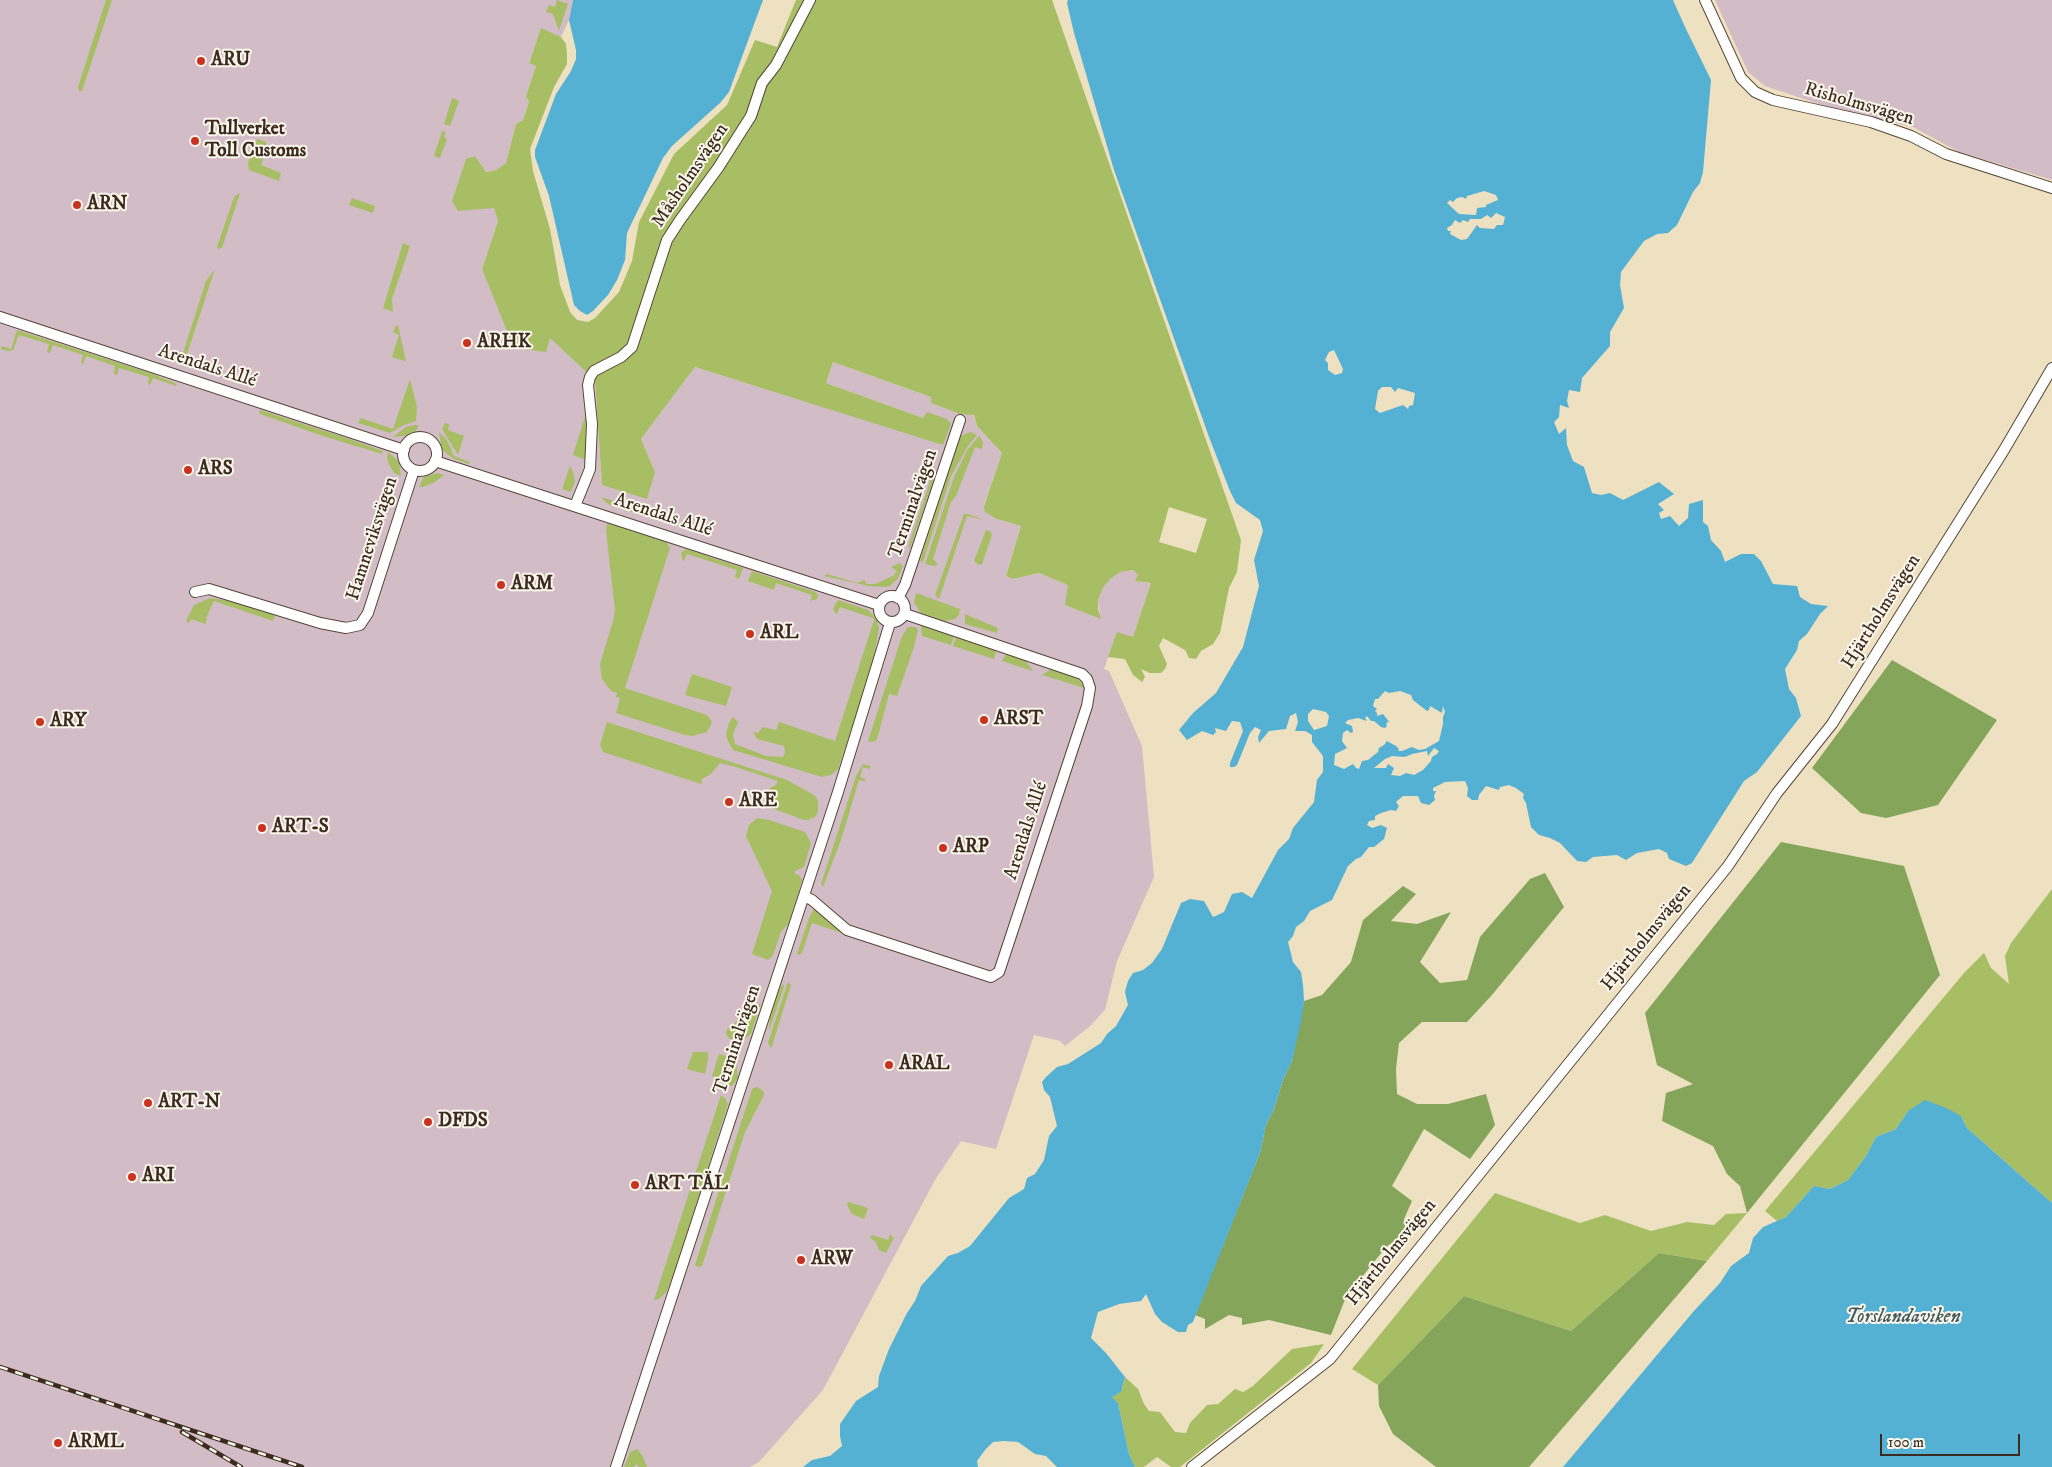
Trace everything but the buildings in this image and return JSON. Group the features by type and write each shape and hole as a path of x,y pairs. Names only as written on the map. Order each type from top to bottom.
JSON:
{"street":[{"name":"Måsholmsvägen","path":"575,506 590,469 592,424 588,385 590,377 594,371 621,357 632,347 667,240 744,128 751,116 762,83 781,57 810,0"},
{"name":"Risholmsvägen","path":"1705,0 1741,78 1755,92 1773,100 1871,122 1911,136 1946,154 2052,188"},
{"name":"Arendals Allé","path":"0,317 404,450"},
{"name":"Hjärtholmsvägen","path":"1192,1467 1330,1359 1728,866 1777,793 1832,724 1999,458 2052,368"},
{"name":"Terminalvägen","path":"898,598 905,585 960,420"},
{"path":"425,438 435,447 437,454 435,461 426,470 414,470 405,462 404,450 412,440 425,438"},
{"name":"Arendals Allé","path":"435,461 879,606"},
{"name":"Hamneviksvägen","path":"195,592 209,589 320,623 346,628 360,625 368,612 414,470"},
{"path":"887,597 898,598 904,604 904,614 899,621 890,623 881,616 879,606 887,597"},
{"name":"Arendals Allé","path":"804,896 812,900 847,930 991,977 999,972 1087,706 1090,688 1087,679 1082,674 904,614"},
{"name":"Terminalvägen","path":"616,1467 804,896 890,623"}],"shaded area":[{"path":"0,0 573,0 569,20 561,37 541,29 529,62 536,66 526,96 529,102 523,120 516,124 506,163 496,170 486,172 475,157 458,211 494,207 498,221 482,269 595,380 602,485 655,472 641,439 695,367 943,444 923,418 826,383 833,362 931,397 931,403 960,414 973,414 977,426 1002,453 984,505 997,519 1021,526 1006,576 1014,579 1039,573 1069,585 1065,605 1100,618 1098,600 1109,579 1120,572 1133,570 1138,575 1135,581 1151,583 1133,638 1117,633 1104,669 1109,671 1142,746 1154,877 1117,961 1105,1010 1089,1027 1065,1046 1060,1041 1034,1035 996,1149 961,1141 935,1180 823,1390 759,1462 750,1467 0,1467"},
{"path":"1715,0 2052,0 2052,180 1959,152 1913,127 1828,107 1765,86 1748,72"}],"green space":[{"path":"106,0 112,0 82,91 79,91 78,87"},
{"path":"557,0 568,4 559,31 553,14 546,12 549,5 555,7"},
{"path":"796,0 1052,0 1241,540 1237,572 1229,588 1220,633 1213,644 1201,651 1196,659 1189,658 1185,650 1163,638 1159,646 1167,664 1165,669 1161,673 1150,673 1141,669 1145,677 1142,682 1133,675 1125,659 1108,657 1117,632 1133,637 1151,583 1135,581 1138,575 1133,570 1120,572 1110,579 1103,588 1098,600 1101,619 1065,605 1068,585 1039,573 1013,579 1006,576 1021,526 997,519 985,512 984,506 1002,453 977,426 974,415 960,414 931,403 931,397 833,362 826,383 923,418 927,412 947,419 951,424 943,445 695,367 641,439 655,472 647,499 602,485 595,380 550,338 546,352 514,348 482,269 498,221 494,208 458,211 452,201 466,159 475,156 486,172 496,170 506,163 516,124 523,120 529,102 526,96 536,66 529,63 541,28 561,37 566,44 567,64 554,87 530,149 533,171 550,229 560,285 570,312 577,320 588,322 595,318 619,292 632,261 639,222 674,154 727,105 755,40 777,47","holes":["1169,507 1207,519 1196,553 1159,542"]},
{"path":"452,98 459,101 450,126 444,124"},
{"path":"442,131 446,132 444,137 447,139 440,158 434,156"},
{"path":"257,139 266,142 267,145 261,165 281,173 279,180 282,182 249,170 248,163"},
{"path":"240,193 222,248 218,249 217,247 233,200"},
{"path":"352,198 375,206 373,213 349,205"},
{"path":"403,243 410,246 392,299 393,312 383,308"},
{"path":"215,269 186,357 182,356 206,281"},
{"path":"398,325 406,361 392,357 399,335 393,332"},
{"path":"17,330 153,374 177,384 176,386 153,378 150,385 148,384 149,377 119,368 117,375 114,374 115,366 86,356 83,364 81,363 83,355 53,345 50,353 47,352 49,344 19,335 13,350 1,349 2,346 11,349"},
{"path":"410,379 417,407 416,421 390,433 358,423 361,418 393,429"},
{"path":"588,407 586,458 583,459 573,455"},
{"path":"260,410 383,451 382,454 260,414"},
{"path":"445,423 449,424 448,430 464,436 458,455 442,429"},
{"path":"418,425 418,428 411,435 393,437 406,427"},
{"path":"439,432 447,440 454,456 470,462 469,464 454,459 442,450"},
{"path":"970,432 977,435 968,446 951,476 923,562 920,561 955,451 961,436"},
{"path":"979,436 983,442 982,449 975,447 956,496 951,502 933,559 938,565 925,564 954,477 968,449"},
{"path":"388,452 399,462 401,476 394,473 389,464"},
{"path":"570,466 575,481 571,492 562,489"},
{"path":"934,469 936,472 910,548 908,547"},
{"path":"438,473 444,475 435,482 419,487 424,477"},
{"path":"601,497 647,513 644,516 608,504"},
{"path":"964,514 984,520 967,516 939,599 935,595"},
{"path":"607,523 666,542 670,548 625,688 707,715 712,722 707,732 692,736 685,735 616,713 620,698 616,697 617,693 611,691 602,679 600,664 615,610 606,531"},
{"path":"986,530 990,531 992,535 982,564 979,565 974,561"},
{"path":"686,549 743,568 739,579 735,577 737,570 687,554 684,561 681,553"},
{"path":"899,563 903,566 898,578 890,586 885,587 869,586 824,576 827,574 857,583 865,580 866,584 875,584 893,576 897,571 891,567"},
{"path":"752,571 815,592 818,595 817,599 810,601 812,595 776,583 774,590 748,581"},
{"path":"916,593 960,609 959,615 955,619 945,621 920,612 914,602"},
{"path":"210,598 236,602 275,614 275,616 273,621 214,601 207,616 206,624 191,619 189,623 186,621 194,605"},
{"path":"838,600 868,610 876,618 879,628 872,668 838,769 831,775 822,777 733,750 726,734 733,717 738,722 733,734 735,744 766,756 783,757 785,752 784,746 757,739 753,732 758,733 763,727 776,730 779,722 835,741 874,620 873,618 840,607 836,614 833,609"},
{"path":"965,614 998,628 997,633 965,624"},
{"path":"921,625 954,636 951,645 922,636"},
{"path":"908,627 916,627 918,630 913,650 897,696 889,694 876,741 870,742 868,741 902,636"},
{"path":"956,637 994,649 996,652 994,659 953,646"},
{"path":"1006,654 1025,660 1033,671 1002,661"},
{"path":"1892,660 1997,720 1938,805 1886,818 1861,813 1812,768"},
{"path":"1051,669 1073,675 1081,682 1084,688 1042,675"},
{"path":"692,674 732,687 726,706 685,695"},
{"path":"607,722 787,780 814,795 818,800 818,812 815,817 804,820 766,806 770,797 770,788 776,785 778,781 733,766 720,763 711,774 702,779 701,784 603,752 600,745"},
{"path":"863,764 870,766 870,769 863,767 860,777 866,779 865,781 859,780 841,840 823,887 821,884 856,776"},
{"path":"757,818 805,832 811,843 804,867 795,871 795,874 799,875 802,880 791,916 788,924 781,932 773,955 768,960 752,954 772,891 746,836 749,825"},
{"path":"1781,842 1904,866 1940,975 1747,1213 1740,1186 1727,1174 1713,1146 1662,1121 1666,1093 1693,1084 1657,1065 1645,1013"},
{"path":"1545,873 1564,907 1492,995 1467,1022 1422,1022 1399,1043 1396,1069 1397,1094 1417,1104 1448,1104 1486,1094 1495,1125 1470,1159 1424,1129 1392,1186 1412,1201 1404,1219 1406,1233 1386,1247 1346,1297 1331,1335 1269,1320 1242,1325 1242,1318 1229,1315 1205,1329 1205,1319 1195,1315 1260,1153 1266,1125 1292,1061 1304,1001 1322,995 1351,962 1363,920 1403,886 1416,894 1391,921 1417,924 1451,912 1420,962 1440,983 1467,980 1480,937 1530,879"},
{"path":"2052,889 2052,1203 1967,1128 1961,1116 1908,1111 1896,1129 1876,1137 1866,1156 1848,1180 1830,1189 1814,1186 1786,1217 1777,1221 1765,1211 1964,973 1984,953 1991,968 2009,984 2005,956 2011,943"},
{"path":"814,908 845,934 812,923 802,953 799,955 797,954"},
{"path":"788,982 791,985 771,1049 768,1042"},
{"path":"783,984 784,987 769,1031 770,1014"},
{"path":"761,1003 751,1034 742,1041 735,1041 729,1038 726,1034 727,1029"},
{"path":"693,1052 708,1052 705,1074 687,1069"},
{"path":"719,1054 731,1057 736,1063 738,1078 732,1086 725,1085 726,1081 712,1076"},
{"path":"758,1087 764,1092 764,1095 745,1132 702,1266 697,1267 695,1265 751,1092 753,1088"},
{"path":"721,1095 728,1104 674,1273 667,1291 659,1299 654,1300"},
{"path":"1495,1193 1580,1223 1605,1215 1651,1231 1687,1222 1714,1225 1726,1214 1747,1213 1707,1261 1659,1253 1571,1331 1464,1296 1378,1385 1352,1369"},
{"path":"848,1202 868,1208 864,1219 852,1214 847,1205"},
{"path":"890,1234 894,1238 886,1253 879,1250 876,1242 870,1238 872,1235 888,1240"},
{"path":"1659,1253 1707,1261 1529,1467 1436,1467 1393,1434 1379,1406 1378,1385 1464,1296 1571,1331"},
{"path":"1324,1344 1311,1363 1180,1467 1171,1467 1157,1457 1144,1467 1135,1467 1129,1454 1118,1403 1111,1397 1121,1392 1125,1377 1138,1389 1149,1411 1160,1412 1175,1432 1186,1433 1190,1423 1207,1405 1218,1404 1235,1389 1243,1392 1253,1386 1292,1349"},
{"path":"637,1449 647,1467 639,1467 636,1464 634,1467 624,1467 630,1452"}],"water":[{"path":"573,0 763,0 729,92 720,103 672,146 663,158 627,233 625,260 617,280 608,295 587,315 574,305 549,196 535,157 535,150 556,94 571,71 576,59 576,50 569,20"},
{"path":"1068,0 1673,0 1711,80 1703,172 1700,183 1693,192 1677,225 1668,233 1657,234 1644,241 1621,272 1620,285 1624,308 1610,332 1610,346 1582,378 1580,392 1569,390 1567,401 1569,408 1560,405 1559,417 1554,422 1559,434 1566,428 1567,445 1573,461 1584,467 1592,493 1601,495 1610,493 1623,500 1659,482 1674,494 1658,504 1664,510 1659,513 1661,519 1670,516 1679,526 1688,518 1689,504 1703,500 1703,522 1708,526 1711,540 1721,551 1725,562 1741,554 1754,554 1761,561 1773,584 1797,586 1800,597 1811,604 1828,606 1820,614 1807,634 1799,641 1797,650 1785,669 1789,689 1796,698 1801,716 1757,772 1744,781 1692,863 1686,866 1669,859 1667,853 1659,849 1637,853 1626,860 1617,855 1593,857 1586,862 1577,861 1560,843 1539,835 1531,827 1526,803 1523,798 1524,794 1509,785 1500,787 1499,790 1486,786 1479,795 1478,800 1472,800 1467,796 1468,788 1465,781 1445,782 1433,788 1433,791 1436,791 1435,800 1429,805 1421,803 1418,796 1403,796 1396,802 1399,806 1396,811 1391,810 1381,813 1375,816 1375,820 1369,821 1367,825 1372,828 1381,825 1387,828 1384,839 1374,847 1369,847 1361,857 1348,866 1332,900 1310,911 1304,921 1296,927 1293,936 1288,942 1293,962 1301,972 1304,1001 1292,1061 1266,1125 1260,1153 1193,1322 1188,1325 1186,1332 1178,1332 1162,1322 1155,1314 1146,1294 1141,1301 1119,1304 1098,1312 1091,1338 1125,1377 1121,1392 1112,1397 1118,1403 1129,1454 1135,1467 1057,1467 1046,1456 1035,1454 1018,1442 1004,1441 993,1442 985,1450 977,1461 978,1467 803,1467 812,1460 830,1456 842,1446 840,1424 856,1401 878,1387 879,1376 889,1349 921,1286 948,1256 970,1246 1009,1198 1024,1189 1027,1178 1035,1174 1044,1160 1049,1136 1057,1126 1050,1097 1044,1090 1042,1082 1057,1067 1068,1064 1101,1043 1116,1026 1128,1005 1125,992 1128,981 1133,973 1143,970 1152,963 1162,949 1181,903 1190,899 1204,901 1213,917 1224,912 1232,894 1242,892 1252,898 1278,850 1289,839 1293,828 1314,802 1317,780 1323,772 1323,756 1312,742 1312,735 1305,731 1295,731 1298,722 1296,713 1290,716 1286,729 1269,731 1259,743 1258,737 1261,730 1255,727 1250,733 1237,765 1234,767 1230,767 1230,763 1243,731 1240,722 1232,721 1226,731 1215,728 1216,732 1213,735 1202,731 1187,740 1179,730 1193,713 1216,693 1243,647 1259,586 1254,560 1263,531 1260,520 1236,503 1209,437 1114,170 1067,3","holes":["1484,191 1496,195 1498,200 1486,205 1486,207 1477,208 1476,215 1459,214 1447,203 1450,200 1453,202 1457,198 1462,197 1466,199 1467,196","1496,213 1505,217 1503,225 1497,225 1494,229 1480,228 1477,225 1467,239 1461,240 1450,234 1451,231 1448,231 1447,228 1455,220 1460,223 1463,220 1468,222 1470,219 1481,219 1487,215 1491,218","1334,350 1343,369 1342,373 1335,375 1328,370 1328,363 1325,360 1329,352","1382,387 1391,387 1395,392 1398,388 1415,393 1413,405 1409,406 1408,409 1403,405 1380,413 1375,409 1378,391","1385,691 1389,693 1400,691 1411,695 1413,700 1427,711 1430,706 1442,713 1443,706 1445,712 1439,741 1425,749 1419,750 1412,747 1402,751 1398,751 1399,749 1396,746 1387,741 1379,748 1378,752 1368,760 1362,761 1359,769 1353,764 1344,769 1334,765 1335,754 1347,748 1342,741 1343,733 1347,730 1351,733 1353,732 1352,726 1345,723 1348,720 1358,718 1367,721 1365,718 1367,716 1381,727 1385,728 1387,726 1386,723 1389,722 1383,714 1377,716 1375,711 1377,709 1373,706 1375,699 1378,699","1313,709 1326,712 1329,716 1327,726 1314,730 1308,721 1308,714","1434,748 1439,751 1423,770 1414,775 1406,773 1400,776 1391,775 1394,768 1388,764 1386,768 1374,768 1392,756 1405,757 1427,751 1428,756"]},
{"name":"Torslandaviken","path":"1925,1100 1961,1116 1967,1128 2052,1203 2052,1467 1563,1467 1693,1312 1720,1283 1731,1266 1749,1253 1753,1238 1763,1227 1786,1217 1814,1186 1830,1189 1848,1180 1866,1156 1876,1137 1896,1129 1908,1111"}],"railway":[{"path":"0,1367 302,1467"},
{"path":"182,1432 241,1467"}],"place":[{"name":"ARU","path":"201,61"},
{"name":"Tullverket Toll Customs","path":"195,141"},
{"name":"ARN","path":"77,205"},
{"name":"ARHK","path":"467,343"},
{"name":"ARS","path":"188,470"},
{"name":"ARM","path":"501,585"},
{"name":"ARL","path":"750,634"},
{"name":"ARST","path":"984,720"},
{"name":"ARY","path":"40,722"},
{"name":"ARE","path":"729,802"},
{"name":"ART-S","path":"262,828"},
{"name":"ARP","path":"943,848"},
{"name":"ARAL","path":"889,1065"},
{"name":"ART-N","path":"148,1103"},
{"name":"DFDS","path":"428,1122"},
{"name":"ARI","path":"132,1177"},
{"name":"ART TÄL","path":"635,1185"},
{"name":"ARW","path":"801,1260"},
{"name":"ARML","path":"58,1443"}]}
